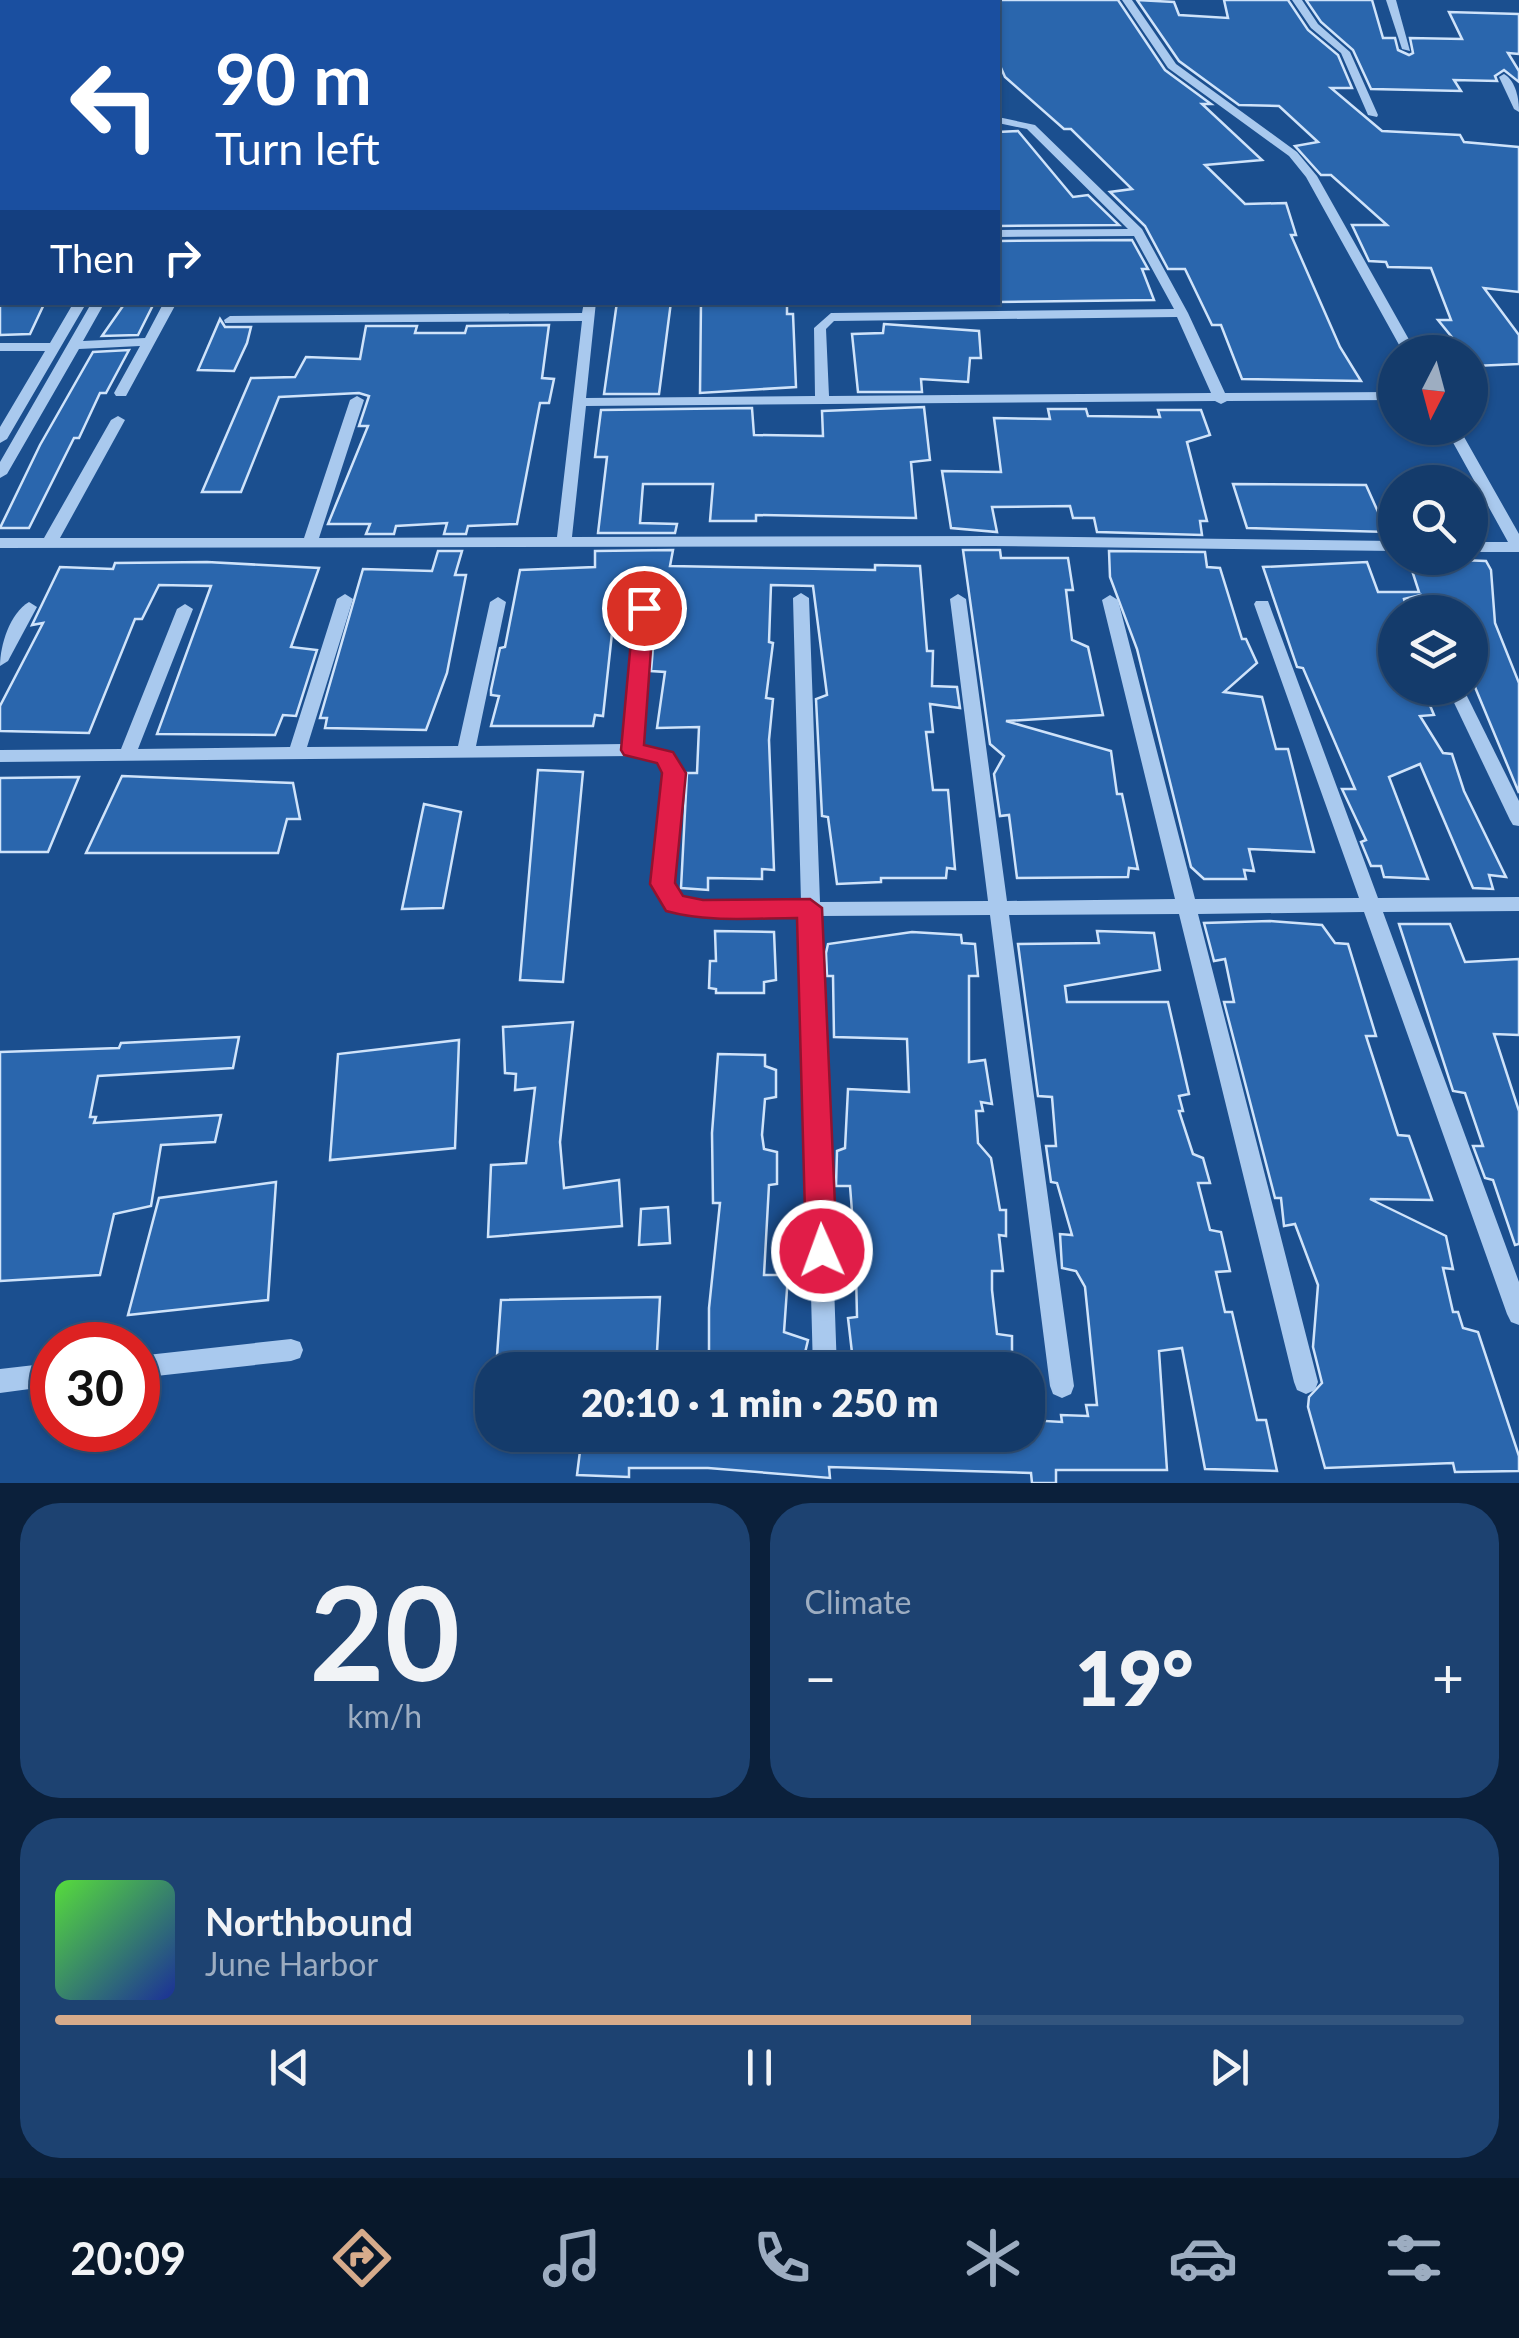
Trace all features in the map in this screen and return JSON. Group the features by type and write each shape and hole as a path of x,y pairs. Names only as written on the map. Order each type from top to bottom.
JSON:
{"street":[{"path":"1126,0 1172,66 1293,154 1311,176 1400,335"},
{"path":"1297,0 1314,26 1345,52 1372,115"},
{"path":"1391,0 1407,49"},
{"path":"1504,77 1519,109"},
{"path":"1000,116 1030,127 1138,232 1182,312 1221,400"},
{"path":"1000,234 1138,232"},
{"path":"0,439 80,305"},
{"path":"0,474 97,305"},
{"path":"122,394 169,305"},
{"path":"230,320 589,310 564,540"},
{"path":"822,398 820,328 831,317 1182,312"},
{"path":"66,328 86,327"},
{"path":"76,345 150,342"},
{"path":"0,347 56,346"},
{"path":"580,402 1378,396"},
{"path":"310,542 357,400"},
{"path":"50,542 118,420"},
{"path":"1462,445 1519,547 1488,547"},
{"path":"0,543 564,540 1378,546"},
{"path":"801,598 824,1352"},
{"path":"298,752 345,599"},
{"path":"958,599 1062,1386"},
{"path":"1110,600 1306,1382"},
{"path":"466,751 498,602"},
{"path":"1262,604 1519,1314"},
{"path":"0,661 29,607"},
{"path":"632,750 644,608"},
{"path":"126,756 185,609"},
{"path":"1463,705 1519,820"},
{"path":"0,756 632,750 665,757 674,773 662,884 675,904 703,910 1519,904"},
{"path":"160,1364 291,1350"},
{"path":"0,1381 30,1378"}],"building":[{"path":"1000,0 1118,0 1165,70 1211,104 1202,104 1262,160 1205,165 1245,204 1286,203 1296,235 1291,235 1340,347 1361,381 1242,379 1221,325 1212,325 1185,269 1168,269 1145,226 1110,192 1132,189 1071,129 1064,129 1005,77 1000,66"},
{"path":"1137,0 1174,2 1179,15 1228,18 1224,0 1288,0 1308,30 1338,55 1352,88 1331,88 1382,131 1460,135 1464,142 1519,147 1519,292 1484,288 1519,335 1519,364 1488,365 1488,335 1450,335 1438,320 1451,320 1431,268 1388,267 1386,262 1369,261 1352,225 1387,225 1331,175 1321,175 1295,146 1318,142 1279,106 1239,105 1179,61"},
{"path":"1306,0 1372,0 1383,38 1395,38 1398,50 1409,55 1413,53 1410,38 1462,39 1449,12 1519,14 1519,54 1508,53 1519,71 1519,82 1504,70 1495,76 1497,81 1454,80 1461,91 1371,89 1353,50 1321,22"},
{"path":"1018,131 1073,197 1088,195 1119,225 1000,226 1000,132"},
{"path":"1132,240 1148,269 1142,269 1154,300 1000,302 1000,241"},
{"path":"0,305 44,305 30,334 0,335"},
{"path":"124,305 153,305 138,335 102,336"},
{"path":"617,305 671,305 659,394 604,394"},
{"path":"701,305 787,305 787,314 793,314 796,387 700,393"},
{"path":"220,319 225,327 251,327 247,343 234,371 198,370"},
{"path":"884,324 979,331 981,358 970,358 968,382 921,379 922,392 858,392 852,334 883,333"},
{"path":"549,325 542,378 554,379 549,403 540,403 517,524 468,526 466,534 444,534 447,523 396,526 394,534 366,534 370,524 328,524 368,426 359,426 369,396 359,393 279,397 241,492 202,492 251,378 295,377 306,357 360,359 366,326 417,326 415,333 465,333 467,326"},
{"path":"129,350 106,393 100,393 79,438 74,438 29,528 0,528 40,445 93,352"},
{"path":"924,407 930,460 911,462 916,518 756,515 756,521 710,521 713,484 643,484 640,523 677,524 675,533 598,533 607,457 595,457 601,410 752,408 754,435 823,436 822,411"},
{"path":"1048,409 1086,409 1088,416 1160,417 1158,410 1201,410 1210,435 1187,442 1207,521 1200,521 1202,535 1097,532 1094,518 1073,518 1070,506 992,507 997,532 951,528 942,471 1001,472 994,418 1050,419"},
{"path":"1233,484 1366,485 1378,512 1378,532 1247,528"},
{"path":"673,550 670,566 875,570 875,565 920,566 927,651 933,651 932,686 957,687 960,708 930,704 933,732 926,732 933,790 948,790 955,869 947,868 946,878 881,878 881,882 837,884 828,817 822,816 816,699 827,695 813,586 771,585 769,642 773,643 766,698 773,699 769,740 774,870 762,869 762,879 708,878 708,890 681,888 687,773 697,773 699,727 657,728 665,672 651,671 659,579 618,578 603,716 595,715 593,726 491,726 499,696 491,695 491,690 500,648 505,647 520,570 595,567 595,551"},
{"path":"963,550 1000,550 1001,558 1068,558 1073,590 1066,590 1072,640 1088,647 1103,715 1006,721 1111,751 1117,794 1122,794 1138,869 1129,868 1128,877 1017,878 1009,815 1000,816 994,774 1004,756 990,744"},
{"path":"438,551 462,551 455,575 466,575 447,673 426,730 325,728 327,718 320,718 363,569 432,571"},
{"path":"1109,551 1205,552 1207,567 1220,568 1242,639 1246,639 1257,663 1224,692 1262,697 1276,749 1288,749 1314,852 1249,849 1254,871 1244,870 1246,879 1204,879 1191,867 1137,649 1110,577"},
{"path":"207,562 319,568 291,647 317,650 296,716 283,715 275,735 157,734 211,586 159,585 142,619 135,619 89,733 0,731 0,706 43,623 32,625 60,567 113,569 115,563"},
{"path":"1367,562 1378,592 1419,592 1414,575 1488,575 1488,565 1491,570 1495,623 1519,683 1519,793 1482,705 1488,705 1488,595 1378,595 1378,705 1430,705 1434,715 1420,716 1443,753 1452,754 1464,791 1506,877 1489,875 1493,889 1473,888 1420,764 1389,777 1428,879 1384,877 1381,866 1371,866 1361,842 1366,840 1342,789 1355,789 1303,668 1297,667 1263,567"},
{"path":"538,770 583,772 563,982 520,980"},
{"path":"122,776 293,783 300,819 287,819 278,853 86,853"},
{"path":"79,777 48,852 0,852 0,778"},
{"path":"424,804 461,812 443,908 402,909"},
{"path":"1270,921 1322,925 1335,943 1348,944 1376,1036 1366,1036 1398,1135 1409,1136 1432,1200 1370,1199 1446,1236 1453,1269 1443,1268 1453,1312 1458,1312 1463,1328 1478,1332 1519,1456 1519,1471 1455,1472 1453,1463 1325,1468 1308,1407 1309,1397 1322,1383 1313,1347 1318,1285 1295,1224 1284,1226 1281,1198 1275,1198 1224,1002 1234,1002 1225,959 1214,961 1204,923"},
{"path":"1399,924 1450,924 1465,962 1519,959 1519,1035 1494,1034 1519,1111 1519,1244 1515,1245 1493,1180 1485,1178 1473,1146 1483,1146 1465,1093 1453,1091"},
{"path":"715,931 774,932 776,980 764,982 764,993 716,993 716,989 709,988 710,961 716,961"},
{"path":"1097,931 1154,933 1160,970 1065,986 1067,1002 1168,1002 1189,1094 1179,1096 1183,1111 1179,1111 1193,1154 1203,1158 1210,1183 1198,1183 1210,1230 1221,1232 1230,1271 1216,1272 1225,1312 1232,1312 1257,1420 1266,1420 1277,1471 1205,1469 1182,1348 1159,1351 1167,1470 1056,1470 1056,1483 1032,1483 1031,1473 829,1467 830,1478 708,1468 629,1468 629,1477 577,1475 580,1452 1045,1452 1045,1421 1062,1422 1061,1415 1088,1416 1086,1405 1097,1405 1085,1287 1076,1271 1062,1268 1060,1234 1072,1235 1057,1183 1051,1182 1046,1146 1056,1146 1052,1097 1038,1096 1018,944 1099,943"},
{"path":"912,932 961,935 962,943 975,944 978,976 969,976 969,1062 985,1060 992,1104 981,1102 983,1111 976,1111 978,1143 991,1158 1000,1210 1006,1210 1006,1236 999,1235 1003,1271 992,1271 992,1290 997,1334 1012,1336 1012,1352 852,1352 848,1318 857,1317 856,1273 843,1272 842,1235 854,1237 850,1186 836,1186 837,1151 845,1148 848,1089 909,1092 907,1039 834,1037 833,976 827,976 828,944"},
{"path":"573,1022 560,1142 564,1188 619,1180 622,1226 488,1237 491,1165 526,1163 535,1088 515,1090 516,1074 505,1073 503,1027"},
{"path":"239,1037 233,1068 98,1076 90,1117 96,1117 94,1123 221,1115 215,1142 161,1145 151,1206 114,1214 100,1275 0,1281 0,1052 119,1048 121,1043"},
{"path":"459,1040 455,1148 330,1160 338,1054"},
{"path":"718,1054 765,1055 765,1066 776,1070 776,1097 765,1099 762,1135 764,1149 777,1152 777,1184 769,1185 764,1275 788,1275 784,1332 808,1340 805,1352 709,1352 709,1308 720,1203 713,1203 712,1133"},
{"path":"276,1182 268,1300 128,1315 159,1198"},
{"path":"668,1207 670,1243 639,1245 641,1209"},
{"path":"660,1297 657,1352 497,1352 501,1300"}],"route":[{"path":"644,608 632,750 665,757 674,773 662,884 675,904 703,910 810,908 822,1251"}]}
